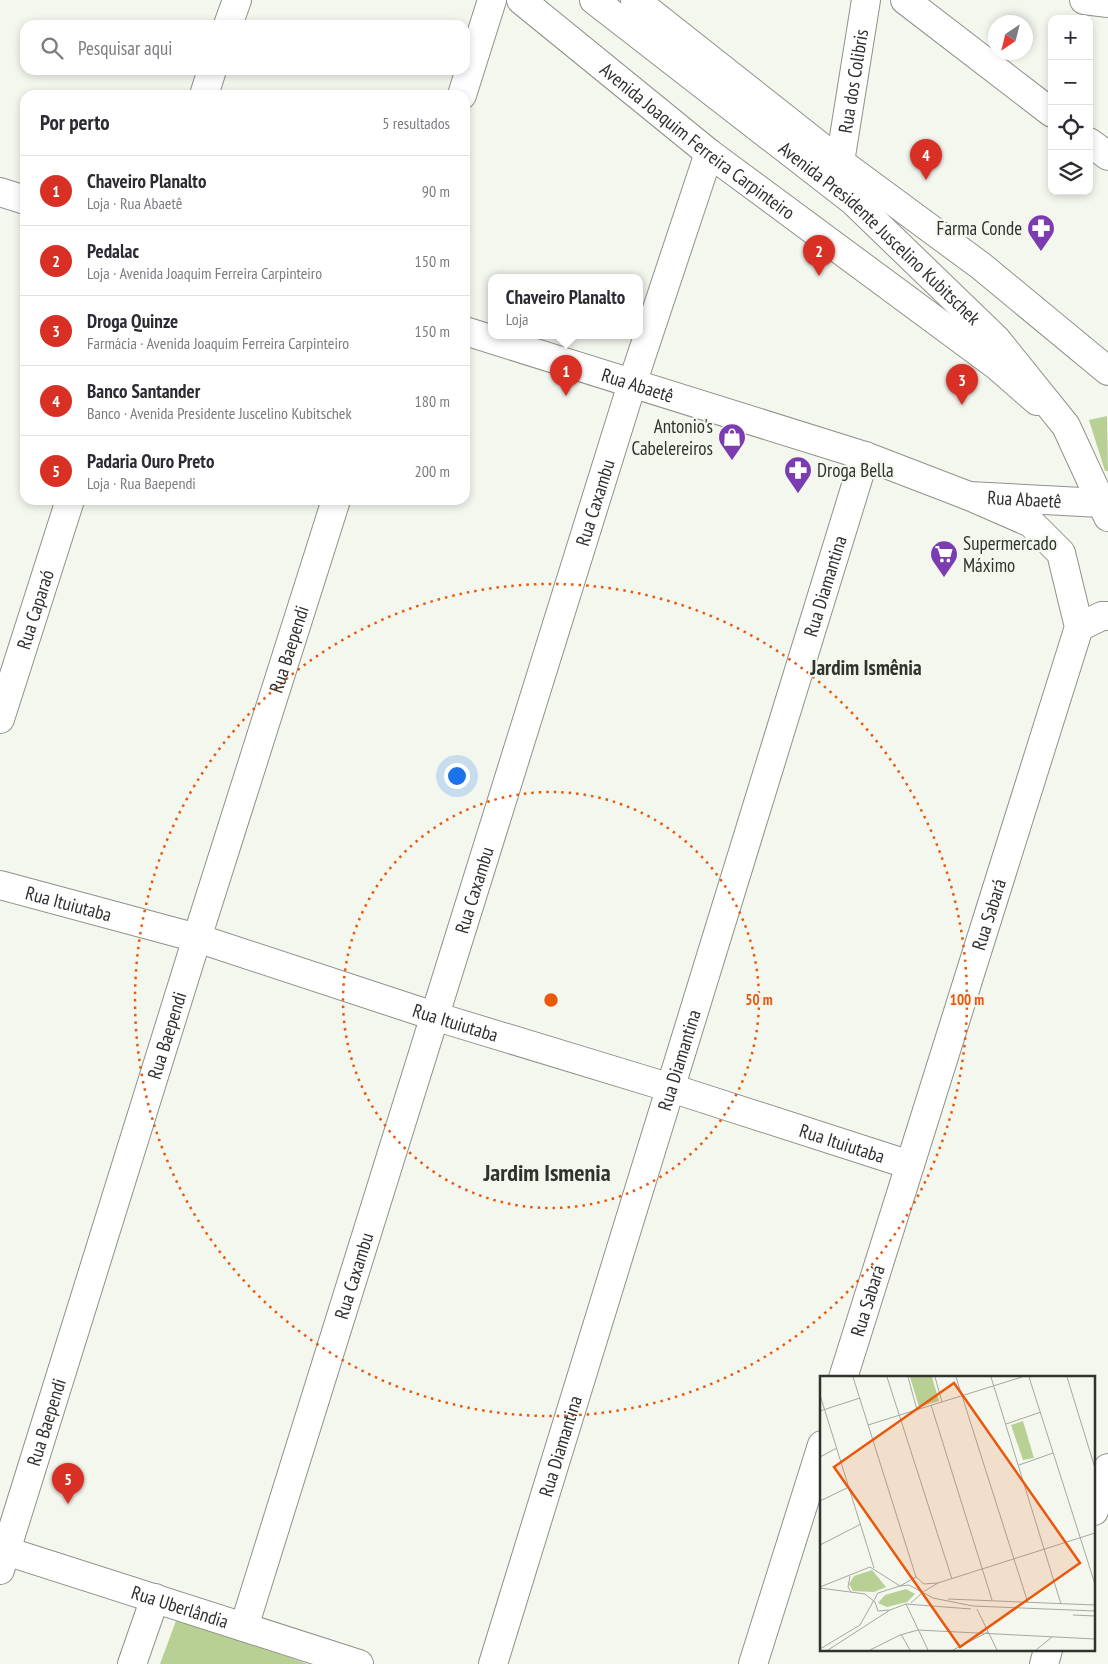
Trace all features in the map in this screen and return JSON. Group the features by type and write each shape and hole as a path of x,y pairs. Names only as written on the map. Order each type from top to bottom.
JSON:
{"street":[{"path":"230,20 237,0"},
{"path":"470,70 492,0"},
{"name":"Avenida Joaquim Ferreira Carpinteiro","path":"521,0 709,153 997,366 1066,426"},
{"name":"Avenida Presidente Juscelino Kubitschek","path":"594,0 853,201 996,339 1066,426 1106,507"},
{"name":"Avenida Presidente Juscelino Kubitschek","path":"636,0 840,162 981,266 1108,371"},
{"name":"Rua dos Colibris","path":"840,162 866,0"},
{"path":"905,0 1048,110"},
{"path":"1084,0 1108,3"},
{"path":"206,90 210,75"},
{"path":"464,90 468,75"},
{"path":"1093,145 1108,156"},
{"name":"Rua Caxambu","path":"244,1627 632,384 709,153"},
{"path":"0,192 20,198"},
{"name":"Rua Abaetê","path":"470,333 488,338"},
{"name":"Rua Abaetê","path":"490,339 865,456 969,496 1106,507"},
{"name":"Rua Diamantina","path":"493,1664 672,1088 865,456"},
{"path":"969,496 1031,523 1061,553 1079,627 1102,616 1108,616"},
{"name":"Rua Caparaó","path":"0,719 68,505"},
{"name":"Rua Baependi","path":"2,1557 334,505"},
{"name":"Rua Sabará","path":"844,1376 1079,627"},
{"name":"Rua Ituiutaba","path":"0,885 197,938 434,1016 672,1088 910,1165"},
{"path":"753,1664 820,1451"},
{"path":"1096,1505 1107,1474"},
{"name":"Rua Uberlândia","path":"2,1557 155,1598 348,1662"},
{"path":"132,1664 155,1598"}],"green space":[{"path":"1107,416 1108,471 1105,471 1089,420"},
{"path":"177,1618 308,1664 160,1664"}],"place":[{"name":"Banco Santander","path":"926,180"},
{"name":"Farma Conde","path":"1041,252"},
{"name":"Pedalac","path":"819,276"},
{"name":"Chaveiro Planalto","path":"566,396"},
{"name":"Droga Quinze","path":"962,405"},
{"name":"Antonio's Cabelereiros","path":"732,461"},
{"name":"Droga Bella","path":"798,494"},
{"name":"Supermercado Máximo","path":"944,578"},
{"name":"Padaria Ouro Preto","path":"68,1504"}],"district":[{"name":"Jardim Ismênia","path":"866,667"},
{"name":"Jardim Ismenia","path":"547,1172"}]}
